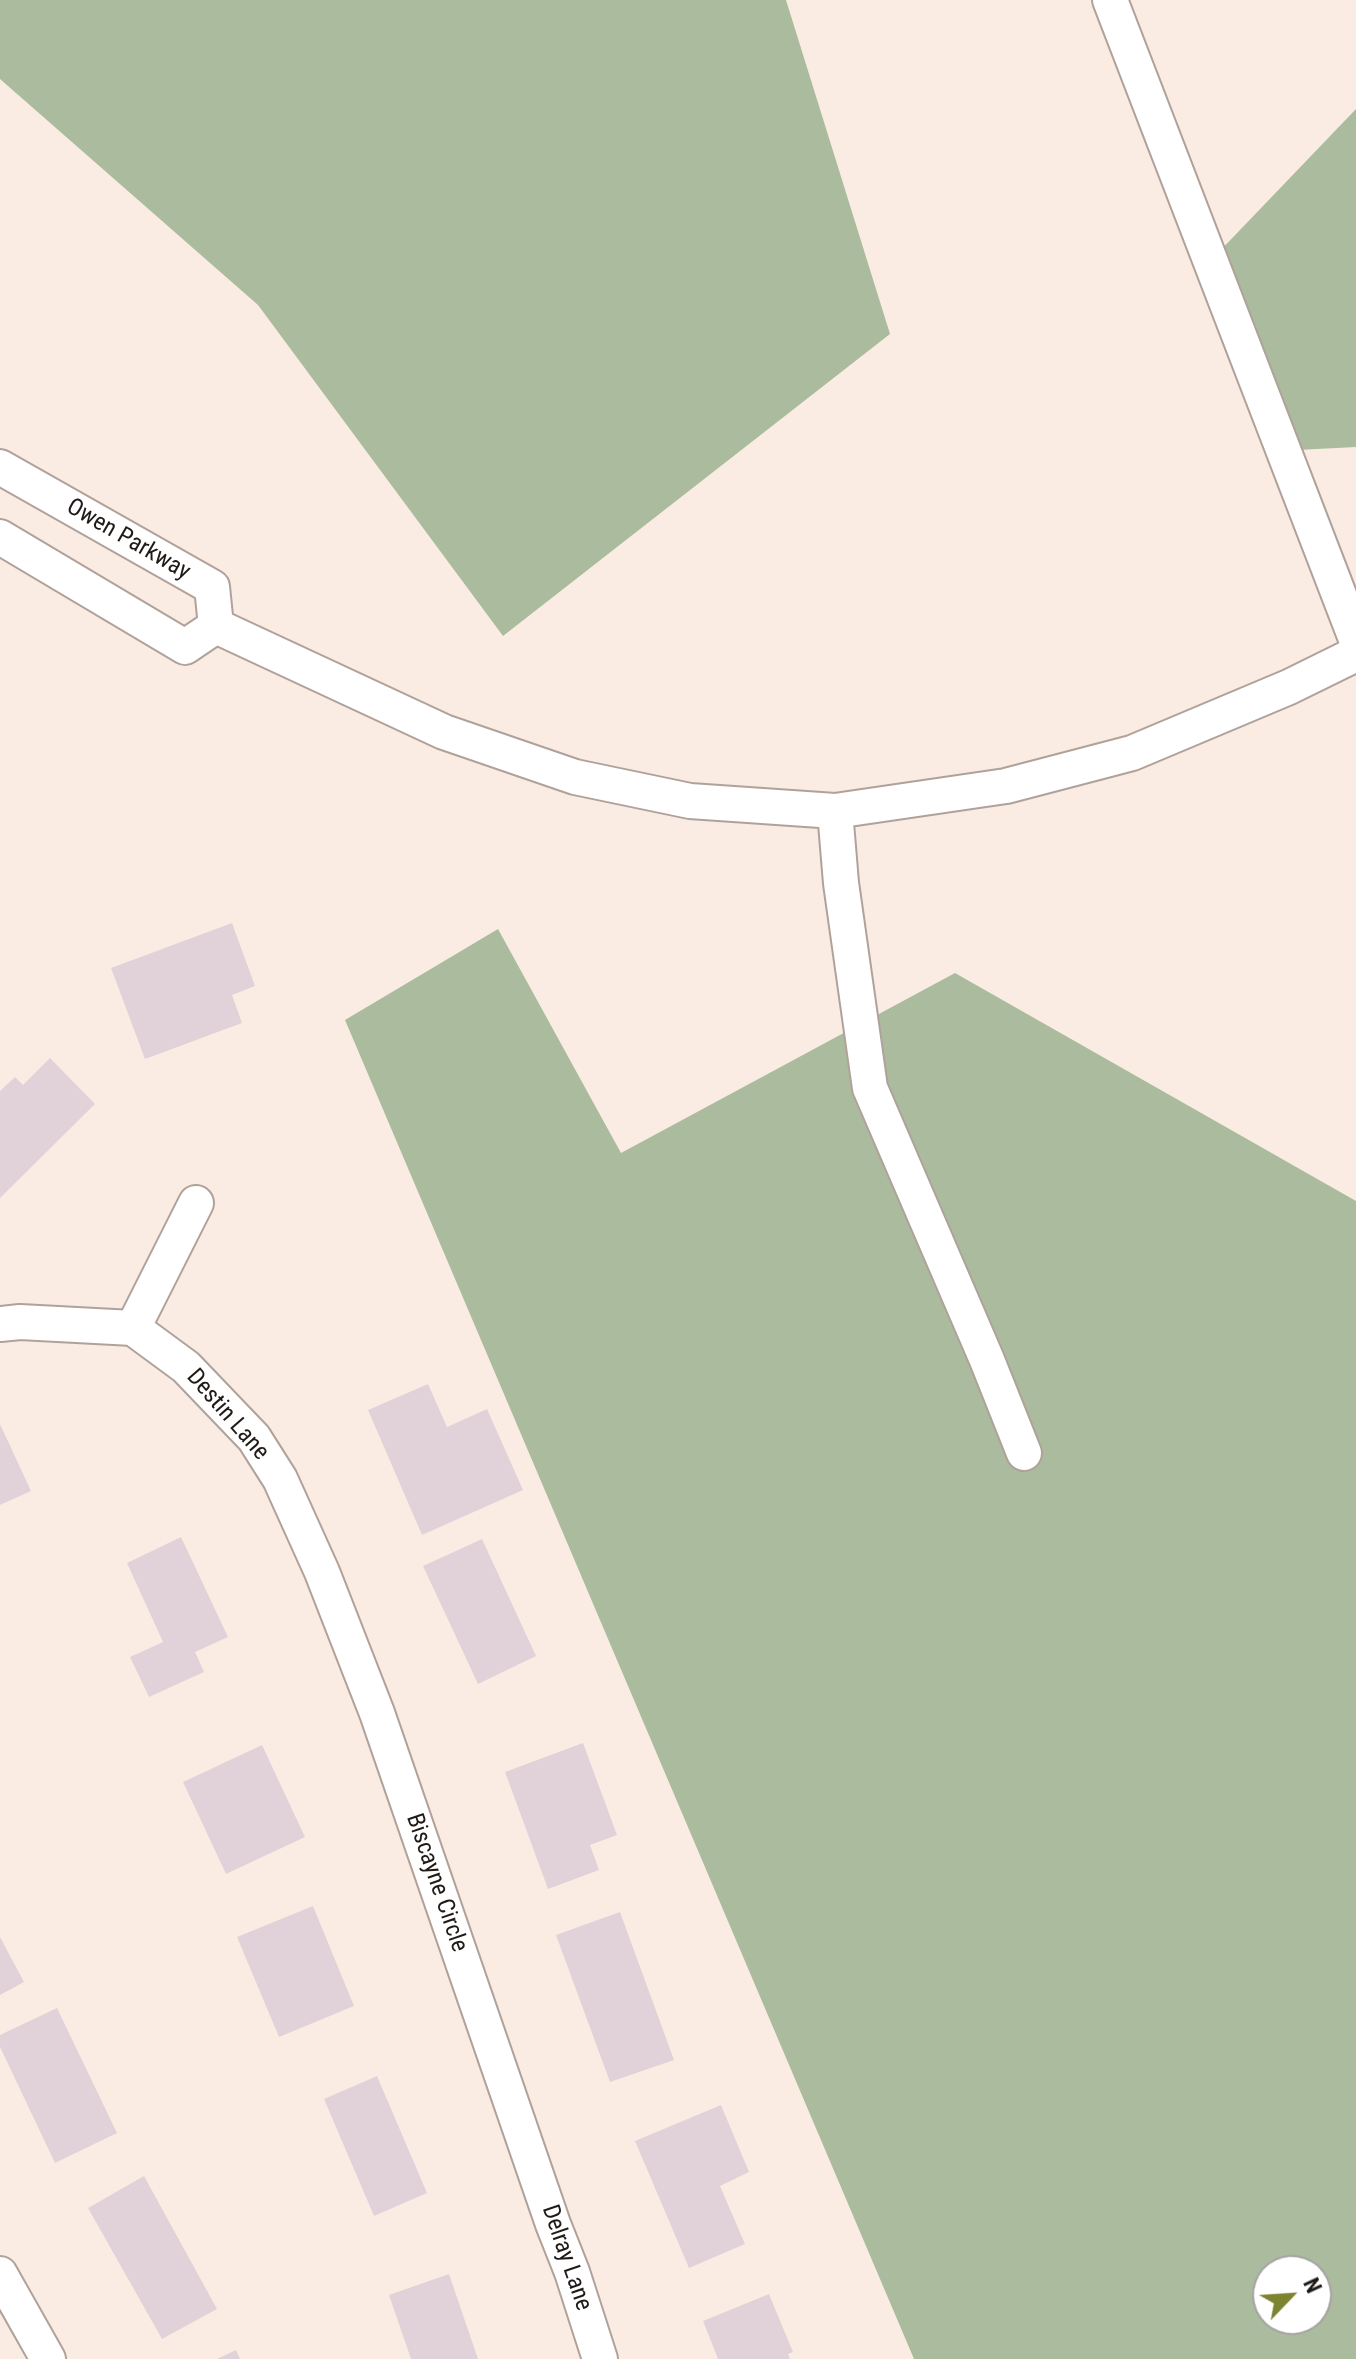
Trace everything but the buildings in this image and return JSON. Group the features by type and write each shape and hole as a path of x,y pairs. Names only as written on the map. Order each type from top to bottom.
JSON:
{"street":[{"path":"1110,0 1356,639"},
{"name":"Owen Parkway","path":"0,467 212,587 216,626"},
{"path":"0,537 185,647 216,626 444,732 575,777 690,801 835,811 1006,786 1132,753 1289,687 1356,654"},
{"path":"835,811 841,883 870,1088 1024,1453"},
{"path":"0,1324 20,1322 133,1328 196,1203"},
{"name":"Destin Lane","path":"133,1328 186,1367 254,1438 280,1479 337,1609"},
{"name":"Biscayne Circle","path":"337,1609 377,1713 531,2158"},
{"name":"Delray Lane","path":"531,2158 600,2359"},
{"path":"0,2274 48,2359"}],"green space":[{"path":"0,0 786,0 890,334 503,636 258,305 0,79"},
{"path":"1356,109 1356,447 1297,450 1216,255"},
{"path":"498,929 621,1153 955,973 1356,1201 1356,2359 914,2359 345,1020"}]}
